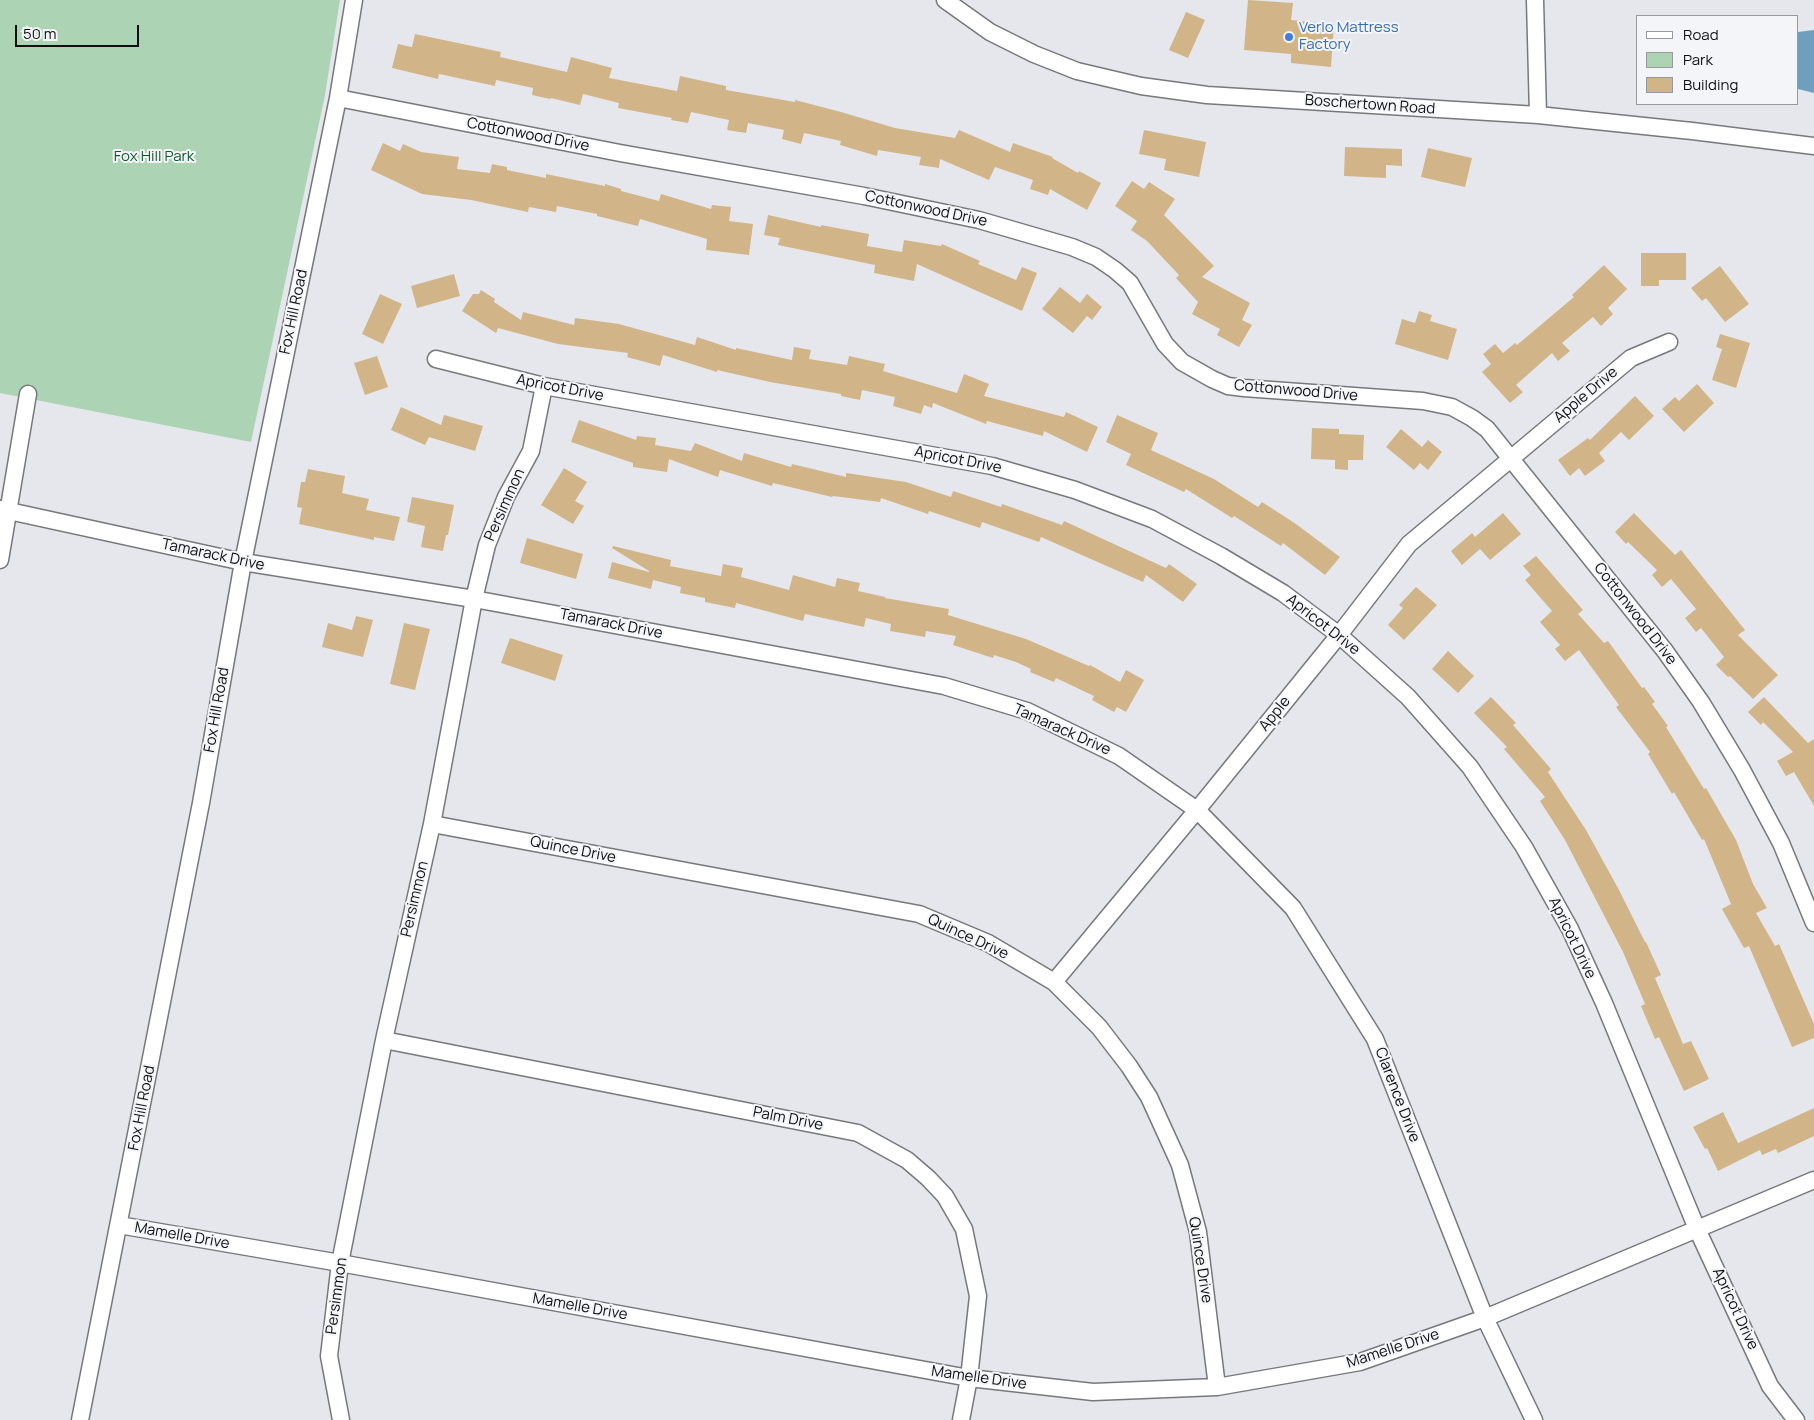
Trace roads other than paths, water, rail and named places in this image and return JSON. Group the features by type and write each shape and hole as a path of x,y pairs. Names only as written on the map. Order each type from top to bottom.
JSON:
{"street":[{"name":"Fox Hill Road","path":"80,1420 201,804 243,562 338,98 354,0"},
{"name":"Boschertown Road","path":"945,0 990,32 1034,54 1077,71 1141,86 1207,95 1538,115 1814,146"},
{"path":"1535,0 1538,115"},
{"name":"Cottonwood Drive","path":"338,98 620,153 931,209 979,220 1046,239 1096,257 1130,283 1165,344 1182,362 1228,386 1423,401 1452,407 1472,418 1486,429 1664,650 1701,702 1742,770 1781,843 1814,923"},
{"name":"Apple Drive","path":"1510,459 1631,358 1669,342"},
{"name":"Apricot Drive","path":"436,360 544,386 992,466 1075,490 1152,519 1221,556 1283,594 1339,635 1408,698 1470,767 1524,847 1570,929 1604,1003 1697,1228 1770,1386 1796,1420"},
{"name":"Persimmon","path":"341,1420 329,1356 340,1263 384,1040 432,824 474,599 487,545 506,497 531,451 544,386"},
{"path":"0,560 4,510 28,394"},
{"name":"Apple","path":"1054,982 1339,635 1409,544 1510,459"},
{"name":"Tamarack Drive","path":"4,510 243,562 474,599 944,686 1027,711 1119,756 1197,810"},
{"name":"Clarence Drive","path":"1197,810 1292,908 1375,1040 1485,1318 1534,1420"},
{"name":"Quince Drive","path":"432,824 919,914 988,943 1054,982 1099,1027 1129,1066 1149,1096 1180,1165 1198,1232 1217,1387"},
{"name":"Palm Drive","path":"384,1040 858,1133 907,1160 945,1196 964,1229 978,1296 969,1378 962,1420"},
{"name":"Mamelle Drive","path":"119,1225 340,1263 969,1378 1092,1392 1217,1387 1360,1362 1485,1318 1814,1180"}],"water":[{"path":"1814,30 1814,93 1799,89 1799,32"}],"place":[{"name":"Verlo Mattress Factory","path":"1289,37"}],"park label":[{"name":"Fox Hill Park","path":"154,157"}]}
